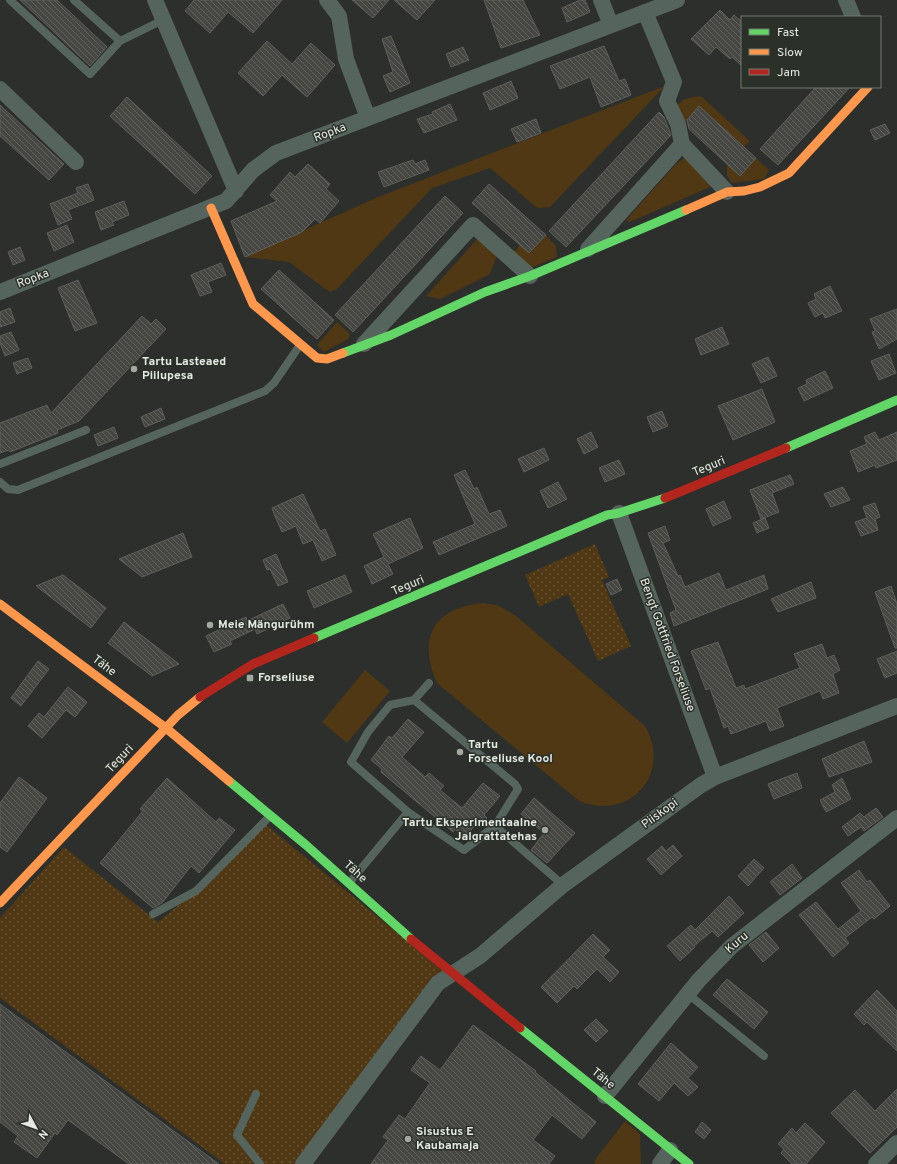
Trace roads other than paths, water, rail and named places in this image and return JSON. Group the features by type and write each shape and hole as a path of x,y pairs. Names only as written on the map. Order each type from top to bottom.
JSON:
{"street":[{"path":"155,0 236,191"},
{"path":"327,0 339,16 346,59 368,118"},
{"path":"601,0 611,25"},
{"name":"Ropka","path":"0,292 226,202 253,170 276,153 677,0"},
{"path":"846,0 853,16"},
{"path":"645,12 674,82 667,101 678,124 682,144 727,192"},
{"path":"211,208 253,304 317,358 327,359 412,326 436,312 530,276 727,192 744,192 774,182 790,173 867,88"},
{"path":"0,89 76,162"},
{"path":"585,252 682,144"},
{"path":"363,345 473,225 530,276"},
{"name":"Teguri","path":"0,904 166,728 193,702 253,664 607,515 619,513 678,494 897,400"},
{"name":"Bengt Gottfried Forseliuse","path":"619,513 715,777"},
{"name":"Tähe","path":"0,604 166,728 349,883 453,974 689,1164"},
{"name":"Piiskopi","path":"303,1164 438,983 480,956 563,885 701,785 715,777 897,706"},
{"name":"Kuru","path":"605,1096 688,994 732,946 897,818"},
{"path":"876,1164 897,1143"},
{"path":"660,1164 670,1150"}],"lane":[{"path":"10,0 90,74 120,41 163,20"},
{"path":"74,0 120,41"},
{"path":"226,243 237,238"},
{"path":"0,482 8,489 18,490 265,391 274,383 300,344"},
{"path":"0,464 86,430"},
{"path":"414,700 515,784 518,790 495,826 464,850 408,812 351,762 368,732 390,705 414,700 429,682"},
{"path":"349,883 408,812"},
{"path":"153,914 196,891 270,816"},
{"path":"495,826 563,885"},
{"path":"688,994 764,1056"},
{"path":"256,1094 237,1135 260,1164"}],"place":[{"name":"Tartu Lasteaed Piilupesa","path":"134,369"},
{"name":"Meie Mängurühm","path":"210,625"},
{"name":"Forseliuse","path":"250,678"},
{"name":"Tartu Forseliuse Kool","path":"460,752"},
{"name":"Tartu Eksperimentaalne Jalgrattatehas","path":"545,830"},
{"name":"Sisustus E Kaubamaja","path":"408,1139"}]}
